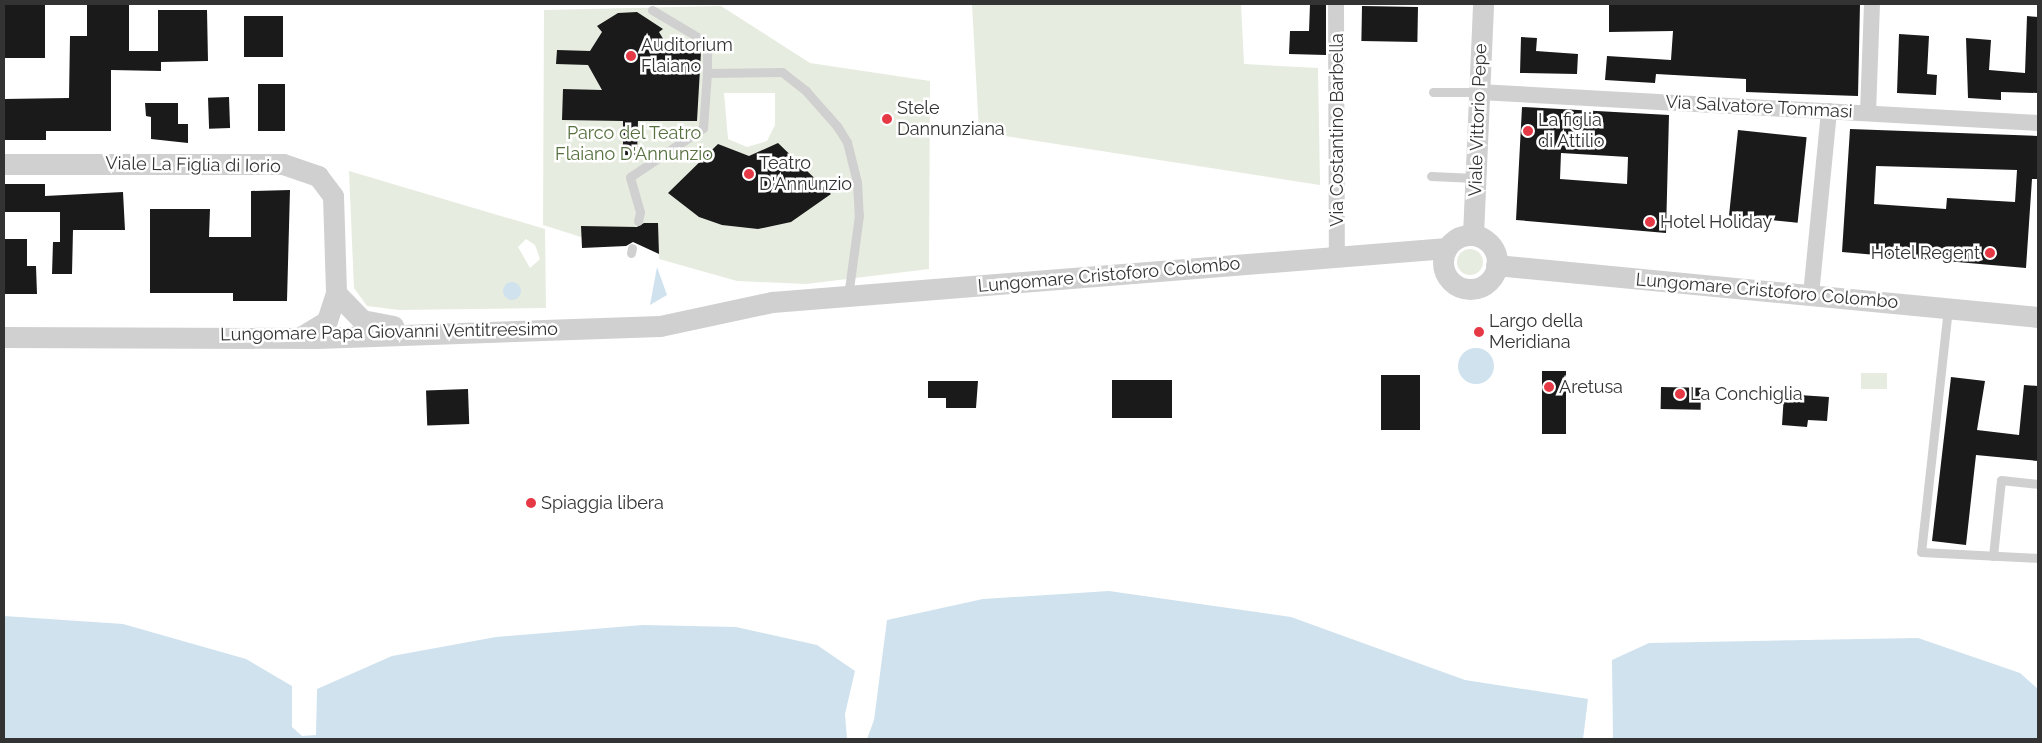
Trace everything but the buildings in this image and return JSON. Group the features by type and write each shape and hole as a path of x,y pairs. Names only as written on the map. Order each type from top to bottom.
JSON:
{"street":[{"name":"Via Costantino Barbella","path":"1336,4 1337,257"},
{"name":"Viale Vittorio Pepe","path":"1473,235 1483,4"},
{"path":"1868,113 1872,4"},
{"name":"Via Salvatore Tommasi","path":"1479,92 2038,123"},
{"path":"1811,295 1829,111"},
{"name":"Viale La Figlia di Iorio","path":"4,164 283,164 304,170 328,183 333,196 336,293 327,322 317,331 295,337"},
{"path":"1473,235 1491,245 1496,265 1481,286 1459,286 1444,270 1447,248 1461,236 1473,235"},
{"name":"Lungomare Cristoforo Colombo","path":"772,302 1447,248"},
{"name":"Lungomare Cristoforo Colombo","path":"1496,265 2038,317"},
{"path":"336,293 356,317 371,324 445,331"},
{"name":"Lungomare Papa Giovanni Ventitreesimo","path":"4,337 295,337 660,326 772,302"}],"lane":[{"path":"638,222 640,212 630,177 703,128 707,73 707,50 702,39 652,10"},
{"path":"707,73 782,72 806,90 837,126 847,142 857,182 858,215 848,296"},
{"path":"1433,92 1479,92"},
{"path":"1431,176 1476,178"},
{"path":"1948,308 1921,552 2038,558"},
{"path":"1993,556 2001,480 2038,484"}],"green space":[{"path":"972,4 1241,4 1244,64 1318,68 1320,185 979,132"},
{"name":"Parco del Teatro Flaiano D'Annunzio","path":"721,6 810,63 930,81 929,269 806,284 737,281 659,259 658,236 581,237 543,225 544,10","holes":["724,93 775,93 775,125 767,141 747,147 728,139"]},
{"path":"349,171 545,229 546,308 399,310 367,306 354,288","holes":["526,239 535,245 540,259 530,268 518,247"]},
{"path":"1470,249 1479,253 1483,262 1479,271 1470,275 1461,271 1457,262 1461,253"},
{"path":"1861,373 1887,373 1887,389 1861,389"}],"water":[{"path":"657,267 667,295 650,305"},
{"path":"512,282 518,285 521,291 518,297 512,300 506,297 503,291 506,285"},
{"path":"1476,348 1483,349 1489,353 1493,359 1493,373 1489,379 1483,383 1476,384 1469,383 1463,379 1459,373 1458,366 1459,359 1463,353 1469,349"},
{"path":"1109,591 1291,617 1465,680 1588,699 1583,739 867,739 874,720 887,620 983,599"},
{"path":"4,616 123,624 246,659 292,686 292,727 302,736 316,735 317,689 392,656 496,637 643,625 736,627 817,645 855,671 845,714 847,739 4,739"},
{"path":"1918,638 2020,673 2038,689 2038,739 1613,739 1612,660 1649,643"}],"place":[{"name":"Auditorium Flaiano","path":"631,56"},
{"name":"Stele Dannunziana","path":"887,119"},
{"name":"La figlia di Attilio","path":"1528,131"},
{"name":"Teatro D'Annunzio","path":"749,174"},
{"name":"Hotel Holiday","path":"1650,222"},
{"name":"Hotel Regent","path":"1990,253"},
{"name":"Largo della Meridiana","path":"1479,332"},
{"name":"Aretusa","path":"1549,387"},
{"name":"La Conchiglia","path":"1680,394"},
{"name":"Spiaggia libera","path":"531,503"}]}
